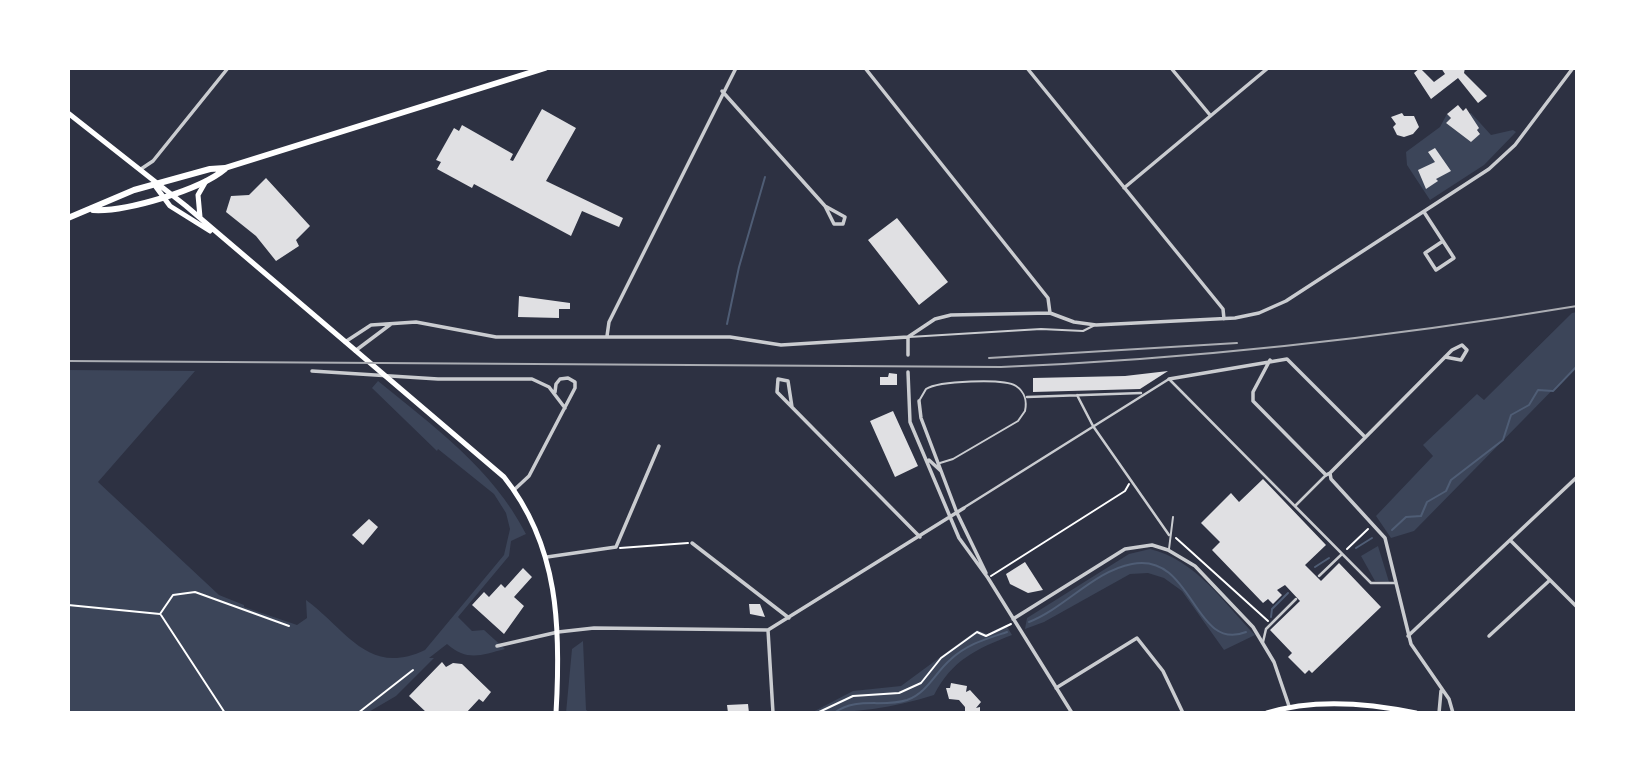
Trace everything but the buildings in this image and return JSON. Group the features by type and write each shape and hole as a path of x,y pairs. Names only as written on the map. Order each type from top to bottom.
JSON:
{"main road":[{"path":"68,218 93,210 107,199 210,169 225,168 545,68"},
{"path":"68,113 202,219 214,233 494,467 514,489 530,513 547,557 558,632 556,713"},
{"path":"93,210 112,211 162,196 206,181 225,168"},
{"path":"202,219 197,199 206,181"},
{"path":"155,184 176,211 214,233"},
{"path":"1267,713 1302,703 1371,706 1416,713"}],"street":[{"path":"138,171 153,162 228,68"},
{"path":"607,336 609,321 722,91 736,68"},
{"path":"866,68 1048,298 1050,313"},
{"path":"1027,68 1223,309 1224,319"},
{"path":"1171,68 1210,115"},
{"path":"1124,188 1268,68"},
{"path":"345,343 366,327 393,323 433,323 496,337 730,337 781,345 908,337 943,316 1050,313 1074,323 1096,325 1246,317 1275,307 1481,175 1509,152 1573,68"},
{"path":"722,91 825,206 834,224 843,224 845,217 825,206"},
{"path":"1423,212 1443,241 1454,258 1436,270 1425,253 1443,241"},
{"path":"356,352 393,323"},
{"path":"908,337 908,355"},
{"path":"1295,506 1364,436 1445,357 1458,345 1467,350 1461,360 1445,357"},
{"path":"497,646 558,632 618,627 768,629 920,537 1169,379 1270,360 1292,362 1364,436"},
{"path":"1270,360 1252,398 1374,523 1388,545 1408,636 1449,699 1453,713"},
{"path":"312,371 438,379 532,379 555,394 565,408"},
{"path":"908,372 909,416 922,450 965,549 988,578"},
{"path":"792,407 788,381 778,379 777,392 920,537"},
{"path":"1169,379 1371,583 1396,583"},
{"path":"514,489 529,476 575,388 574,380 559,380 555,394"},
{"path":"1027,397 1145,393"},
{"path":"1077,395 1093,426 1169,535"},
{"path":"919,401 920,418 957,513 988,578 1072,713"},
{"path":"547,557 616,547 659,446"},
{"path":"922,450 934,468 943,472"},
{"path":"933,474 939,463"},
{"path":"1408,636 1577,477"},
{"path":"1511,541 1577,607"},
{"path":"692,543 789,618"},
{"path":"1014,621 1125,549 1152,545 1168,550 1195,566 1253,627 1274,662 1289,706"},
{"path":"1319,576 1342,554"},
{"path":"1489,636 1550,580"},
{"path":"1263,642 1266,629 1296,599"},
{"path":"768,629 773,713"},
{"path":"1056,688 1138,638 1163,671 1183,713"},
{"path":"1439,713 1442,699 1440,689"},
{"path":"1302,703 1303,713"}],"lane":[{"path":"908,337 1041,330 1083,331 1096,325"},
{"path":"919,401 923,391 936,384 1000,383 1018,387 1026,401 1026,411 1018,421 953,459 939,463"},
{"path":"1168,550 1173,517"}],"path":[{"path":"988,578 1125,491 1131,480"},
{"path":"1342,554 1374,523"},
{"path":"1169,535 1178,539 1271,624"},
{"path":"616,547 692,543"},
{"path":"160,614 173,594 195,592 289,626"},
{"path":"68,605 160,614"},
{"path":"160,614 225,713"},
{"path":"817,713 853,696 900,693 920,683 941,658 977,632 986,636 1014,621"},
{"path":"358,713 413,670"}],"shaded area":[{"path":"1471,113 1491,135 1513,130 1516,132 1484,165 1430,200 1407,165 1406,152 1440,127 1447,114 1451,118 1446,123 1471,142 1480,133 1468,115"},
{"path":"1577,312 1577,365 1414,531 1391,538 1376,516 1433,456 1423,445 1477,394 1484,400 1572,313"},
{"path":"68,370 195,371 98,482 219,595 244,607 297,625 307,618 306,600 347,636 373,654 388,658 405,657 425,650 504,555 510,529 506,513 494,494 438,449 437,451 372,388 378,381 440,432 479,469 512,510 526,534 511,541 509,556 458,617 472,631 484,630 505,649 475,656 455,650 447,644 429,658 434,658 396,696 367,713 68,713"},
{"path":"1378,546 1389,582 1375,581 1361,556"},
{"path":"1150,549 1166,554 1195,572 1255,635 1224,650 1182,591 1164,578 1148,573 1130,574 1044,622 1025,629 1027,618 1129,554"},
{"path":"1006,625 1012,635 966,657 949,673 934,695 873,709 811,713 853,691 901,686 977,630 987,634"},
{"path":"583,641 586,710 591,713 566,713 572,649"}],"waterway":[{"path":"727,324 739,267 765,177"},
{"path":"1392,530 1406,517 1421,516 1427,502 1446,491 1451,480 1503,440 1511,415 1529,405 1538,390 1553,391 1577,366"},
{"path":"1356,548 1372,538"},
{"path":"1315,567 1329,558"},
{"path":"1029,622 1105,574 1132,564 1153,564 1169,573 1215,629 1228,635 1246,632"},
{"path":"1271,617 1272,609 1288,593"},
{"path":"834,713 852,705 898,702 914,697 956,654 1007,632"}],"railway":[{"path":"68,361 1001,367 1145,359 1289,346 1577,306"},
{"path":"989,358 1237,343"}]}
